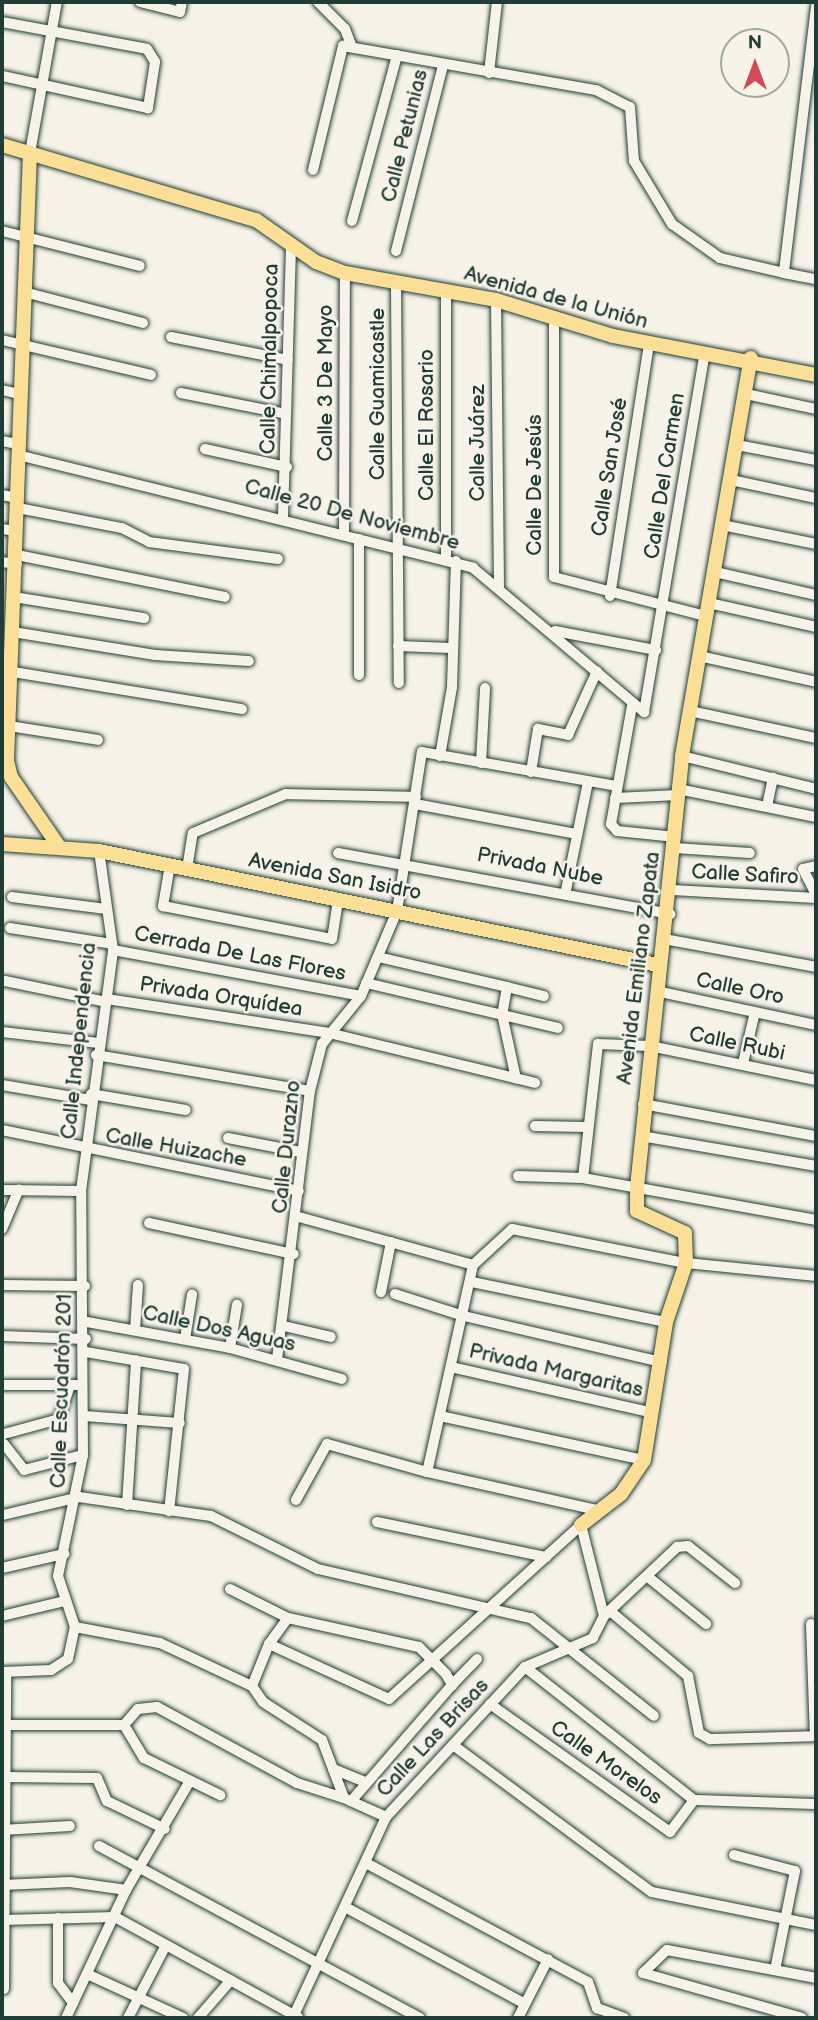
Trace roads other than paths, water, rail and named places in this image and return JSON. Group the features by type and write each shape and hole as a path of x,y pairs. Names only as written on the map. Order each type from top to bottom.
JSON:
{"main road":[{"name":"Avenida de la Unión","path":"2,145 257,220 291,244 345,273 396,285 496,300 649,345 751,358 816,375"},
{"path":"30,153 17,531 12,561 4,761 11,778 60,848"},
{"name":"Avenida Emiliano Zapata","path":"686,1262 685,1233 638,1212 637,1188 643,1104 658,965 670,914 682,756 751,358"},
{"name":"Avenida San Isidro","path":"2,844 99,851 658,965"},
{"path":"581,1525 621,1494 644,1460 662,1362 666,1322 686,1262"}],"street":[{"path":"30,153 57,2"},
{"path":"140,2 181,7"},
{"path":"318,2 345,29 352,47"},
{"path":"489,73 497,2"},
{"path":"816,6 784,273 816,279"},
{"path":"2,22 147,49 155,62 148,108 2,76"},
{"path":"313,170 343,46 443,65"},
{"path":"352,221 397,55"},
{"name":"Calle Petunias","path":"396,251 443,65 625,101 634,160 672,224 720,258 784,273"},
{"path":"2,231 140,266"},
{"name":"Calle Chimalpopoca","path":"283,517 287,467 291,244"},
{"name":"Calle 3 De Mayo","path":"344,535 345,273"},
{"name":"Calle Guamicastle","path":"396,285 398,546"},
{"path":"24,292 143,323"},
{"name":"Calle El Rosario","path":"440,756 452,687 446,292"},
{"name":"Calle Juárez","path":"496,300 499,586"},
{"name":"Calle De Jesús","path":"554,318 554,577 610,596 664,607 708,610 816,627"},
{"path":"171,337 288,360"},
{"path":"2,340 150,375"},
{"name":"Calle San José","path":"610,596 649,345"},
{"name":"Calle Del Carmen","path":"656,650 705,352"},
{"path":"2,390 20,394"},
{"path":"181,393 286,414"},
{"path":"746,394 816,409"},
{"name":"Calle 20 De Noviembre","path":"2,441 18,449 344,535 451,560 499,586 555,631 632,706"},
{"path":"737,445 816,460"},
{"path":"205,449 287,467"},
{"path":"731,480 816,498"},
{"path":"2,495 18,503 122,528 149,542 278,559"},
{"path":"722,524 816,544"},
{"path":"2,529 17,531"},
{"path":"359,538 359,675"},
{"path":"398,546 399,683"},
{"path":"12,561 225,597"},
{"path":"715,572 816,595"},
{"path":"10,602 144,618"},
{"path":"555,631 656,650 648,710 632,706 611,824 617,831 750,853"},
{"path":"9,638 155,655 249,661"},
{"path":"398,646 450,648"},
{"path":"699,656 816,682"},
{"path":"9,666 242,709"},
{"path":"531,772 538,729 568,735 597,671"},
{"path":"481,763 485,688"},
{"path":"690,711 816,738"},
{"path":"7,718 98,740"},
{"name":"Calle Durazno","path":"277,1359 299,1217 301,1152 310,1091 329,1033 361,996 397,911 402,861 422,752 440,756"},
{"path":"440,756 617,786"},
{"path":"682,756 816,789"},
{"path":"768,806 773,778"},
{"path":"566,890 588,782"},
{"path":"615,798 678,792 768,806 816,817"},
{"path":"187,869 193,833 286,794 415,800 578,834"},
{"name":"Calle Independencia","path":"86,1151 112,947 99,851"},
{"name":"Privada Nube","path":"338,852 566,890 670,914"},
{"path":"170,865 163,906 332,939 338,901"},
{"path":"816,866 803,869 816,896"},
{"name":"Calle Safiro","path":"671,890 816,896"},
{"path":"12,897 106,909"},
{"name":"Cerrada De Las Flores","path":"10,928 361,996"},
{"path":"664,939 816,967"},
{"path":"378,957 544,996"},
{"name":"Privada Orquídea","path":"5,981 106,1000 329,1033 536,1083"},
{"path":"366,983 558,1028"},
{"path":"507,987 502,1014 516,1079"},
{"name":"Calle Oro","path":"656,991 816,1025"},
{"path":"743,1063 755,1012"},
{"path":"2,1032 310,1091"},
{"name":"Calle Rubi","path":"586,1127 598,1044 650,1046 816,1080"},
{"path":"2,1085 186,1110"},
{"path":"643,1104 816,1136"},
{"path":"535,1126 586,1127 583,1178"},
{"name":"Calle Huizache","path":"2,1130 86,1151 299,1191"},
{"path":"641,1136 816,1166"},
{"path":"228,1138 301,1152"},
{"name":"Calle Escuadrón 201","path":"75,1627 58,1576 79,1497 83,1455 87,1322 81,1191 86,1151"},
{"path":"518,1176 583,1178 816,1220"},
{"path":"2,1229 19,1189"},
{"path":"2,1190 81,1191"},
{"path":"299,1217 473,1265"},
{"path":"149,1223 294,1254"},
{"path":"427,1472 472,1282 473,1265 512,1229 686,1262 816,1276"},
{"path":"381,1292 391,1242"},
{"path":"472,1282 666,1322"},
{"path":"2,1285 85,1286"},
{"path":"135,1330 138,1285"},
{"path":"395,1294 464,1316 662,1362"},
{"path":"185,1339 192,1295"},
{"path":"230,1348 237,1305"},
{"name":"Calle Dos Aguas","path":"87,1322 230,1348 342,1379"},
{"path":"284,1326 331,1337"},
{"path":"2,1336 86,1339"},
{"path":"86,1352 184,1368 169,1511"},
{"path":"127,1505 136,1360"},
{"name":"Privada Margaritas","path":"451,1367 653,1413"},
{"path":"2,1385 84,1384"},
{"path":"70,1386 59,1419 3,1437 24,1470 83,1455"},
{"path":"84,1416 131,1423 180,1423"},
{"path":"440,1416 644,1460"},
{"path":"296,1500 327,1444 427,1472 597,1510"},
{"path":"4,1515 79,1497 211,1516 318,1569 491,1606 531,1618 574,1647 654,1716"},
{"path":"377,1522 546,1557"},
{"path":"269,1644 379,1700 389,1699 581,1525 607,1614 688,1676 699,1733 710,1739 816,1736 811,1624"},
{"name":"Calle Las Brisas","path":"297,2017 317,1965 386,1817 525,1667 593,1638 607,1614 677,1547 688,1546 735,1583"},
{"path":"2,1567 64,1554"},
{"path":"648,1577 706,1624"},
{"path":"230,1589 288,1618 419,1647 435,1656 452,1685"},
{"path":"2,1616 65,1601"},
{"path":"252,1686 269,1644 288,1618"},
{"path":"4,1989 4,1672 60,1664 68,1658 75,1627 160,1643 252,1686 263,1702 322,1740 348,1799"},
{"path":"348,1799 477,1659"},
{"path":"525,1667 694,1800"},
{"name":"Calle Morelos","path":"490,1704 670,1832 694,1800 816,1804"},
{"path":"5,1725 124,1725 138,1709 157,1707 297,1783 348,1799 386,1817"},
{"path":"124,1725 144,1758 220,1796"},
{"path":"453,1745 652,1892 816,1925"},
{"path":"333,1769 366,1782"},
{"path":"5,1777 97,1778 107,1801 165,1829"},
{"path":"66,2018 126,1890 165,1829 190,1781"},
{"path":"5,1830 70,1826"},
{"path":"99,1846 317,1965 421,2018"},
{"path":"734,1855 795,1871 775,1970"},
{"path":"366,1863 588,1982 597,2008"},
{"path":"5,1885 70,1882 126,1890"},
{"path":"345,1908 525,2004"},
{"path":"4,1920 115,1917 297,2017"},
{"path":"58,1918 58,1983 73,2003"},
{"path":"128,2018 166,1945"},
{"path":"802,2018 643,1972 667,1950 816,1978"},
{"path":"518,2018 548,1959"},
{"path":"87,1974 183,2018"},
{"path":"198,2018 231,1980"},
{"path":"589,2018 597,2008"},
{"path":"597,2008 624,2018"}]}
